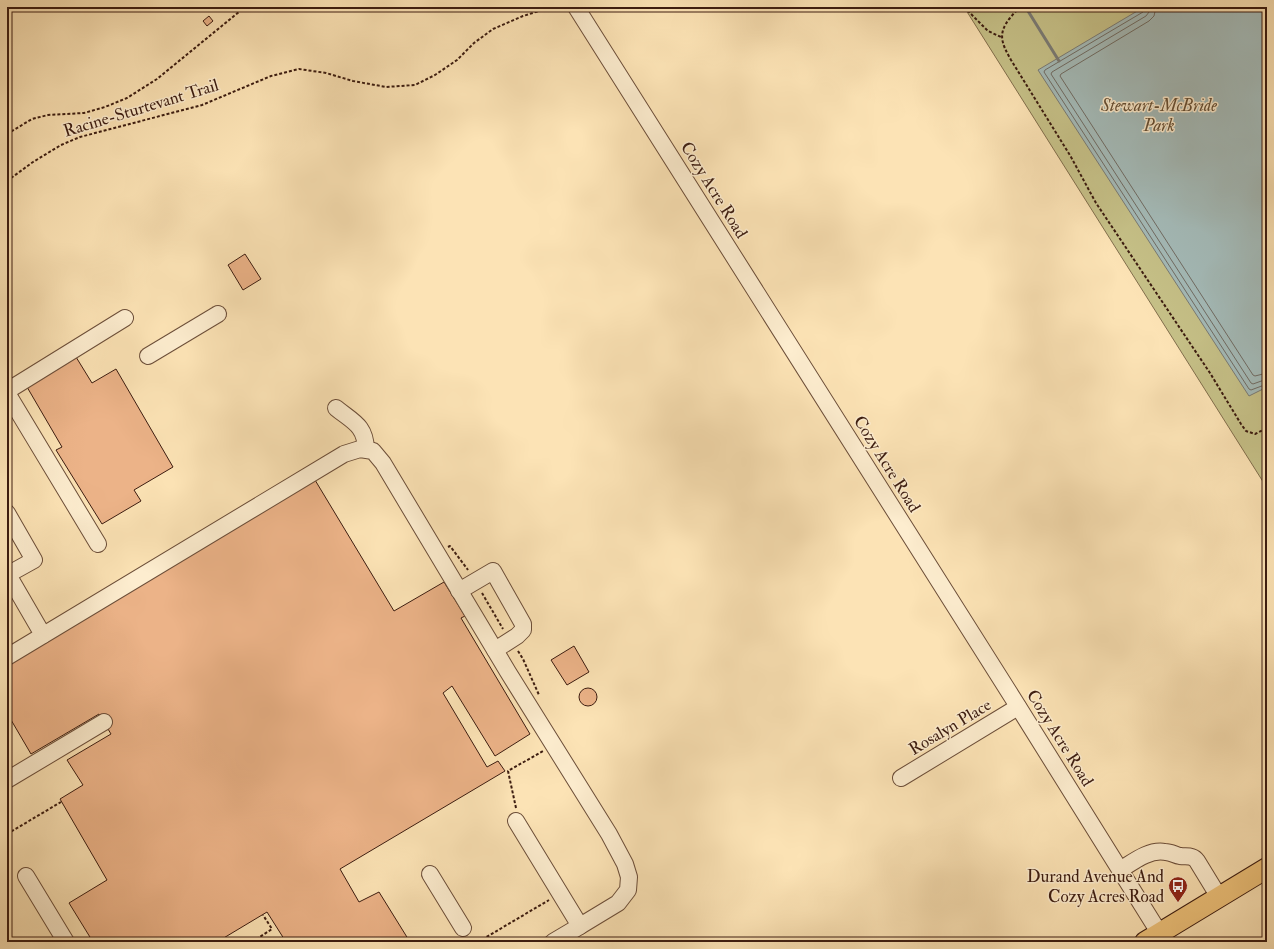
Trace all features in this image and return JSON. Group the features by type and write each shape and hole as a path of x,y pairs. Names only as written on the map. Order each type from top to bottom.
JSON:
{"main road":[{"path":"1156,939 1219,897 1267,868"}],"street":[{"name":"Cozy Acre Road","path":"576,7 1120,870 1156,939"},
{"path":"148,356 218,314"},
{"path":"98,544 7,392 125,318"},
{"path":"336,408 362,429 366,440 366,449"},
{"path":"7,657 344,454 360,449 373,451 382,463 531,710 609,834 625,864 629,877 628,890 618,903 553,942"},
{"path":"7,513 34,560 7,575 43,635"},
{"path":"459,591 493,571 523,624 523,630 517,636 495,650"},
{"name":"Rosalyn Place","path":"901,778 1018,707"},
{"path":"7,780 104,722"},
{"path":"516,817 580,926"},
{"path":"1120,870 1138,858 1156,852 1164,851 1181,856 1192,857 1197,861 1219,897"},
{"path":"430,874 464,928"},
{"path":"26,876 66,942"}],"path":[{"path":"7,134 32,119 48,115 84,113 105,107 127,98 157,79 245,7"},
{"name":"Racine-Sturtevant Trail","path":"7,181 32,162 61,145 80,137 202,105 271,76 299,69 386,87 415,85 435,75 457,60 474,43 493,29 522,16 552,7"},
{"path":"921,7 926,9 941,10 949,7"},
{"path":"964,7 988,32 1001,37"},
{"path":"1021,7 1004,25 1001,37 1011,60 1072,157 1096,203 1210,373 1241,424 1246,431 1255,434 1267,428"},
{"path":"437,553 450,546 476,581 523,659 543,703 531,710"},
{"path":"516,817 508,771 554,745"},
{"path":"7,834 61,802"},
{"path":"478,942 560,894"},
{"path":"252,942 272,929 263,915"}],"green space":[{"name":"Stewart-McBride Park","path":"964,7 1267,7 1267,488 1238,442"}],"water":[{"name":"Stewart-McBride Park","path":"1144,7 1267,7 1267,387 1249,396 1038,70"}],"building":[{"path":"209,16 213,21 207,26 203,21"},
{"path":"245,254 261,279 243,290 228,265"},
{"path":"76,357 92,383 116,369 173,467 134,490 141,501 102,524 56,450 62,447 27,387"},
{"path":"315,480 394,611 444,582 465,616 461,618 530,734 495,756 452,686 443,693 487,767 498,761 505,771 340,869 359,902 379,892 410,942 286,942 267,912 217,942 93,942 69,903 107,880 60,799 83,785 67,760 111,734 99,714 31,754 7,713 7,662"},
{"path":"574,646 589,672 567,685 551,660"},
{"path":"584,688 592,688 597,693 595,704 592,706 584,706 579,701 579,693"}],"waterway":[{"path":"1028,11 1059,61"}],"place":[{"name":"Durand Avenue And Cozy Acres Road","path":"1178,903"}]}
